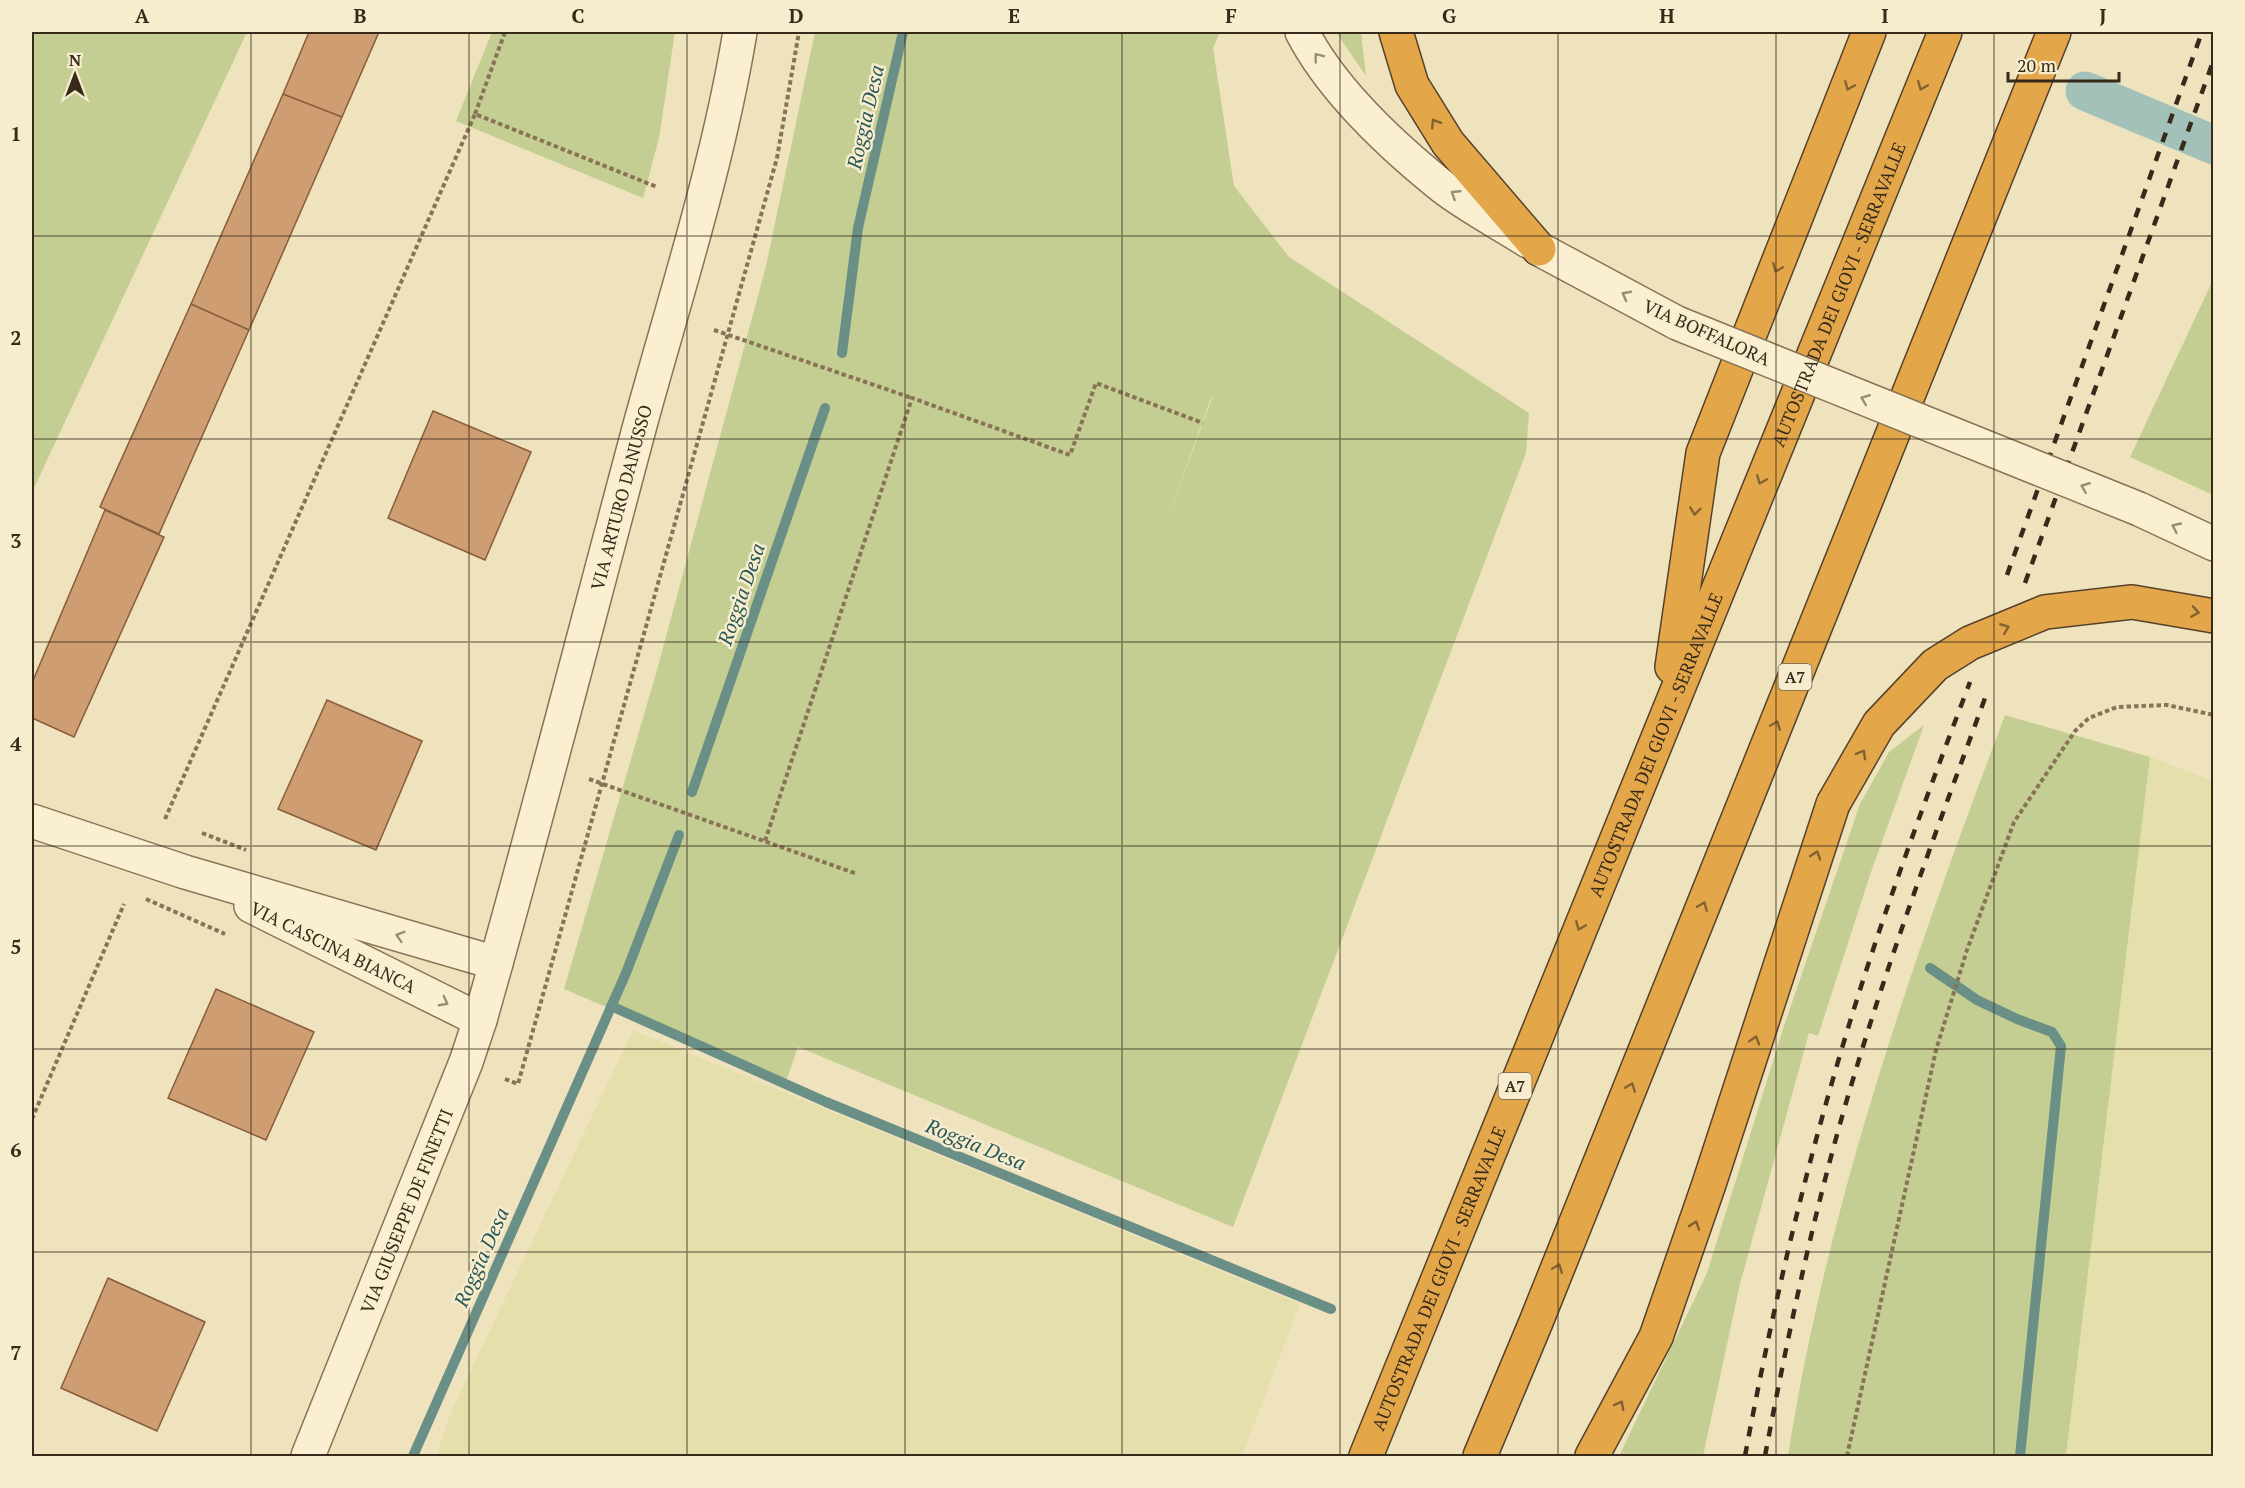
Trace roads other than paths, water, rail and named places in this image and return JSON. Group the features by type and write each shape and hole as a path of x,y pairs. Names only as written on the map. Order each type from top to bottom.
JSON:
{"highway":[{"path":"1396,32 1412,85 1448,143 1539,249"},
{"path":"1665,716 1703,453 1869,32"},
{"name":"AUTOSTRADA DEI GIOVI - SERRAVALLE","path":"1366,1456 1945,32"},
{"name":"A7","path":"1480,1456 1536,1322 2054,32"},
{"path":"1592,1456 1656,1337 1709,1184 1833,804 1879,724 1935,664 1970,643 2045,612 2132,602 2214,616"},
{"path":"1503,1456 1536,1322"}],"street":[{"name":"VIA ARTURO DANUSSO","path":"496,963 664,338 709,180 731,85 740,32"},
{"name":"VIA BOFFALORA","path":"1302,32 1312,49 1365,116 1444,187 1539,249 1677,323 2139,509 2214,544"},
{"name":"VIA CASCINA BIANCA","path":"32,821 185,872 496,963"},
{"name":"VIA CASCINA BIANCA","path":"185,872 480,1020"},
{"name":"VIA GIUSEPPE DE FINETTI","path":"308,1456 466,1062 496,963"}],"waterway":[{"name":"Roggia Desa","path":"842,353 858,228 903,32"},
{"path":"2085,91 2214,145"},
{"name":"Roggia Desa","path":"692,792 825,408"},
{"name":"Roggia Desa","path":"413,1456 626,973 679,835"},
{"path":"1930,968 1977,1000 2052,1032 2061,1046 2020,1456"},
{"name":"Roggia Desa","path":"611,1006 826,1102 1331,1309"}],"railway":[{"path":"2007,575 2202,32"},
{"path":"2025,583 2214,59"},
{"path":"1745,1456 1785,1263 1835,1072 1881,925 1970,682"},
{"path":"1765,1456 1804,1265 1840,1123 1901,930 1988,690"}]}
